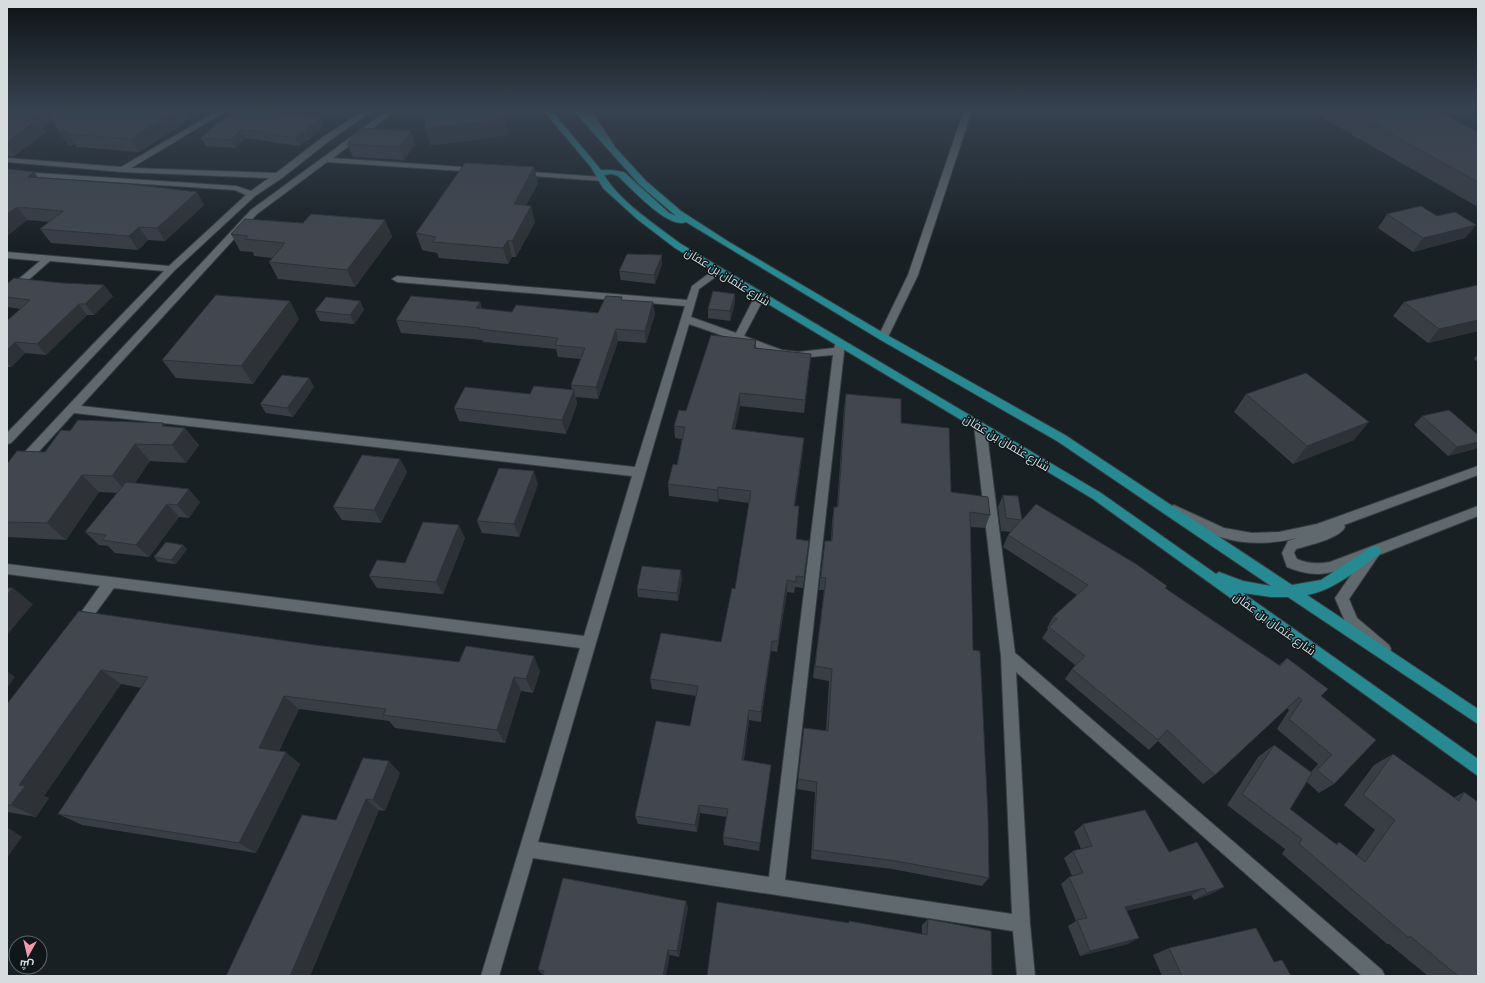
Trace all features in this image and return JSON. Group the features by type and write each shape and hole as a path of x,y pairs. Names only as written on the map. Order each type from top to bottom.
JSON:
{"main road":[{"name":"شارع عثمان بن عفان","path":"584,156 606,186 640,217 678,246 840,347 980,426 1097,496 1478,768"},
{"path":"619,156 643,183 678,213 883,337 1061,438 1478,717"},
{"path":"600,176 612,172 621,174 666,214 708,232"},
{"path":"1193,564 1223,581 1267,592 1291,592 1324,584 1375,551"}],"street":[{"path":"122,170 146,156"},
{"path":"7,440 171,269 252,194 279,176 305,156"},
{"path":"7,478 254,212 332,156"},
{"path":"883,337 913,275 953,156"},
{"path":"7,160 122,170 279,176"},
{"path":"326,160 484,171"},
{"path":"507,172 600,176"},
{"path":"7,173 236,188 252,194"},
{"path":"7,255 171,269"},
{"path":"7,294 48,258"},
{"path":"490,976 690,303 695,288 718,271"},
{"path":"397,280 690,303"},
{"path":"738,338 760,296"},
{"path":"686,319 790,355 840,347 776,887"},
{"path":"71,409 639,472"},
{"path":"980,426 1008,656 1020,924 1026,976"},
{"path":"1161,504 1222,533 1252,538 1279,537 1318,529 1478,470"},
{"path":"1364,512 1323,536 1292,545 1288,553 1292,563 1304,569 1321,571 1478,511"},
{"path":"1375,551 1342,598 1352,622 1420,679"},
{"path":"7,569 588,643"},
{"path":"72,634 110,583"},
{"path":"1008,656 1372,974"},
{"path":"527,849 1020,924"}],"building":[{"path":"1431,156 1478,156 1478,182"},
{"path":"465,163 534,167 514,204 531,206 512,241 508,240 503,248 433,242 436,237 416,233"},
{"path":"7,169 34,172 28,177 129,184 197,192 157,228 139,227 129,236 40,229 63,211 17,207 7,214"},
{"path":"1421,206 1437,216 1455,212 1476,225 1423,238 1387,214"},
{"path":"311,214 385,220 347,270 269,262 285,243 245,239 248,236 231,234 245,219 303,223"},
{"path":"627,254 662,255 654,275 619,271"},
{"path":"14,278 62,283 104,285 85,304 79,304 37,344 15,342 7,350 7,321 30,300 7,297 7,284"},
{"path":"1478,285 1478,320 1439,329 1404,302"},
{"path":"713,291 735,294 730,311 708,309"},
{"path":"216,295 290,301 241,366 162,360"},
{"path":"411,296 480,302 476,308 512,312 516,305 598,313 606,296 622,297 621,300 653,302 645,331 616,329 596,387 571,385 585,348 555,345 558,338 479,329 480,328 396,320"},
{"path":"326,297 360,301 350,315 315,311"},
{"path":"711,335 756,340 754,348 811,354 805,400 740,393 732,429 804,438 794,506 799,506 796,539 809,541 804,577 796,576 796,582 787,580 778,641 772,641 761,712 749,710 742,760 771,765 760,843 723,837 728,809 699,805 695,825 635,816 656,721 690,726 698,686 650,679 661,633 721,642 732,588 735,589 751,491 718,487 717,490 668,484 673,464 677,465 685,427 674,426 679,410 686,411"},
{"path":"1306,373 1369,422 1307,446 1246,394"},
{"path":"282,375 309,378 287,408 260,404"},
{"path":"534,386 574,390 562,420 454,408 465,387 530,394"},
{"path":"846,394 901,399 901,423 949,428 951,492 988,497 990,515 970,512 973,650 980,651 988,817 989,878 896,861 813,850 817,782 798,779 804,728 828,731 832,669 815,666 826,578 821,577 825,541 832,541 834,507 838,507"},
{"path":"1449,410 1478,435 1478,442 1457,447 1422,416"},
{"path":"78,420 163,423 162,426 185,428 172,445 135,444 112,476 82,475 47,523 7,522 7,464 17,451 45,452 61,430 70,431"},
{"path":"362,455 400,459 374,510 333,507"},
{"path":"499,468 534,471 514,524 477,521"},
{"path":"126,482 189,489 177,505 167,504 136,545 102,540 106,535 85,532"},
{"path":"1003,495 1018,496 1022,520 1036,504 1136,564 1167,586 1165,588 1280,666 1287,658 1328,689 1321,696 1376,740 1334,784 1317,770 1332,755 1289,719 1302,700 1299,697 1215,775 1167,730 1158,740 1072,669 1085,656 1049,627 1057,619 1053,617 1088,585 1008,535 1021,520 1006,518"},
{"path":"423,522 459,525 436,582 369,576 377,560 405,563"},
{"path":"166,542 183,545 171,560 154,557"},
{"path":"642,566 681,570 677,593 637,589"},
{"path":"7,588 13,588 7,595"},
{"path":"79,611 315,645 459,662 466,646 534,656 526,679 514,677 497,730 383,715 386,709 284,696 259,748 286,752 239,843 58,814 148,677 101,670 19,785 25,786 11,805 7,805 7,704"},
{"path":"1274,745 1312,773 1290,809 1337,845 1339,842 1365,862 1395,820 1363,795 1393,754 1459,801 1464,792 1478,802 1478,976 1458,976 1410,936 1409,938 1299,844 1302,839 1242,794"},
{"path":"363,758 389,761 373,800 366,799 290,976 226,976 302,815 336,820"},
{"path":"1145,810 1169,852 1197,842 1224,887 1207,893 1204,888 1125,907 1139,938 1090,951 1077,920 1087,918 1069,877 1083,873 1073,851 1092,846 1083,824"},
{"path":"563,878 686,901 677,951 668,950 663,976 543,976 544,971 538,970"},
{"path":"717,902 849,923 849,921 927,935 928,919 991,931 992,976 707,976"},
{"path":"1256,928 1274,962 1282,960 1291,976 1182,976 1169,948"}]}
